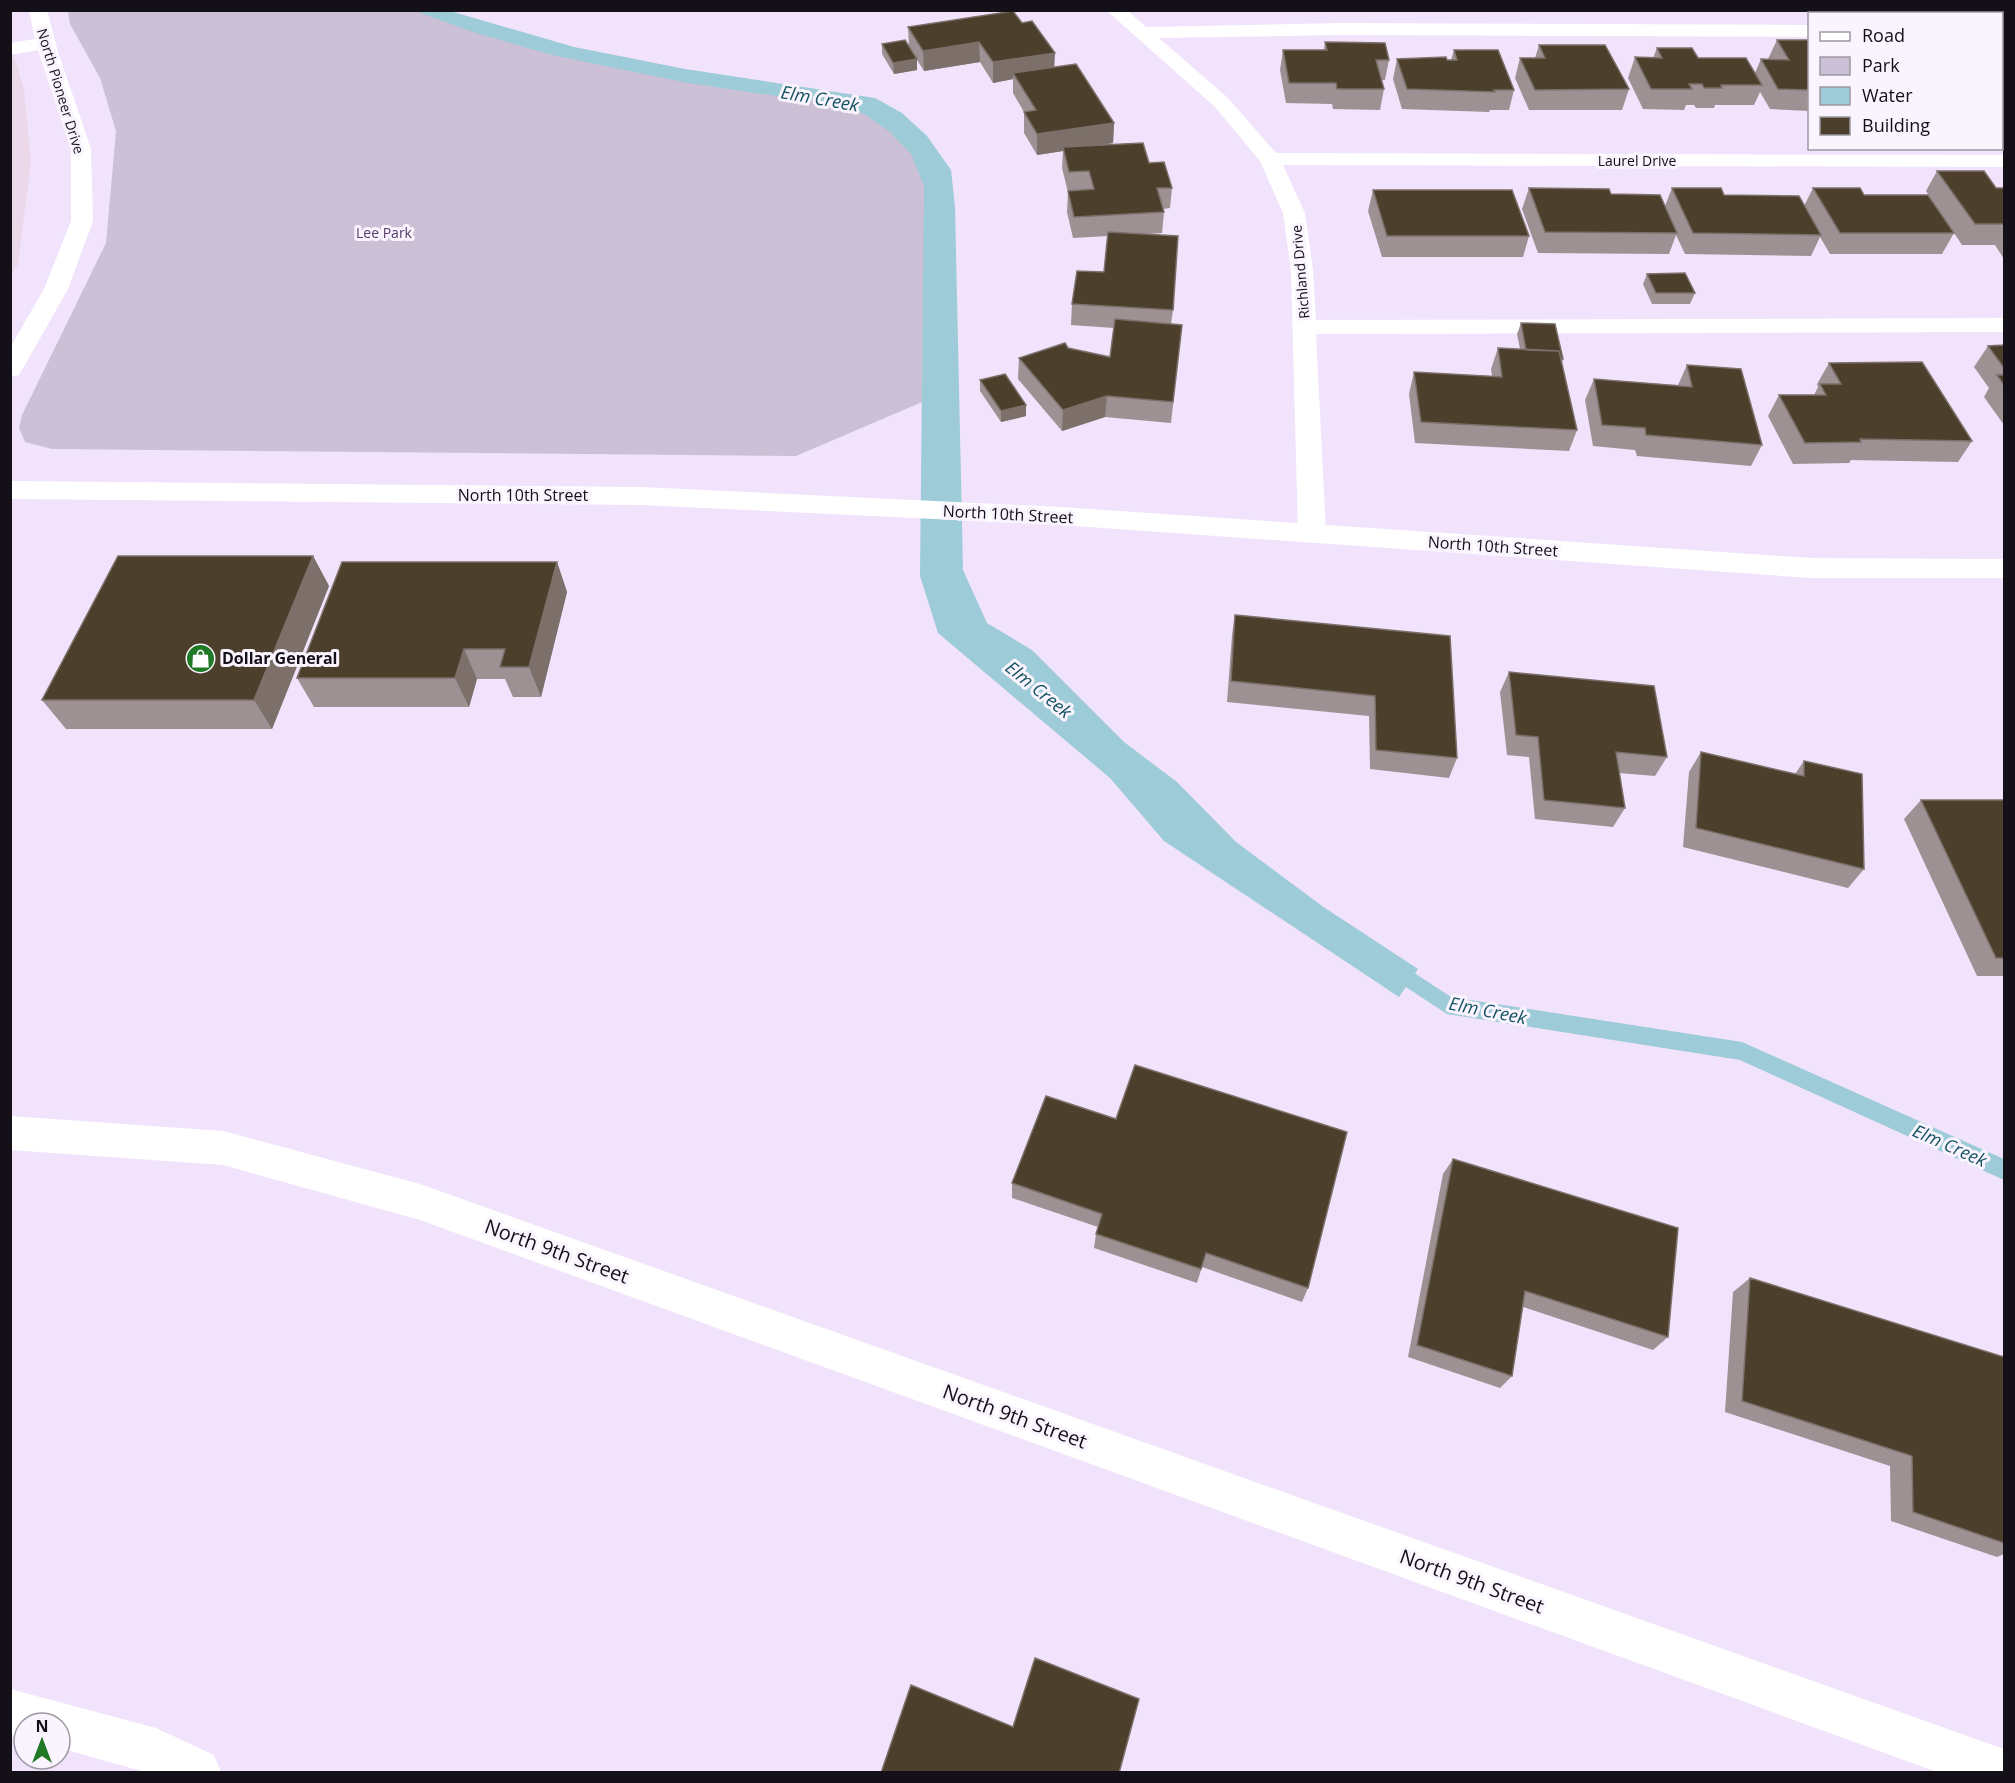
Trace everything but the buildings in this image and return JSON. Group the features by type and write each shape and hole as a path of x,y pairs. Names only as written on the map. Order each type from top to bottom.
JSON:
{"street":[{"name":"North Pioneer Drive","path":"10,370 56,289 82,221 83,210 81,149 45,43 38,10"},
{"name":"Richland Drive","path":"1115,10 1221,102 1270,159 1294,213 1302,270 1312,533"},
{"path":"1142,33 1341,29 1808,30"},
{"path":"10,49 45,43"},
{"name":"Laurel Drive","path":"1270,159 2004,161"},
{"path":"1304,327 2004,325"},
{"name":"North 10th Street","path":"10,490 641,496 1061,516 1811,568 2004,569"},
{"name":"North 9th Street","path":"10,1133 223,1148 420,1202 2001,1773"},
{"path":"72,1728 156,1752 197,1773"}],"shaded area":[{"path":"10,42 24,89 31,162 18,264 11,276"}],"green space":[{"name":"Lee Park","path":"68,11 422,11 503,38 846,104 878,114 916,153 927,174 927,400 796,456 52,449 25,442 19,428 22,415 106,243 116,131 100,78 70,24"}],"water":[{"path":"415,11 450,11 574,47 685,69 875,98 902,113 927,136 951,170 955,207 963,570 987,623 1032,650 1124,742 1177,782 1236,842 1322,906 1418,969 1399,997 1164,841 1110,778 938,633 920,576 924,186 911,154 890,132 864,114 838,105 688,83 552,55 476,33"}],"waterway":[{"name":"Elm Creek","path":"1390,966 1447,1005 1742,1051 2004,1170"}],"place":[{"name":"Dollar General","path":"201,658"}]}
